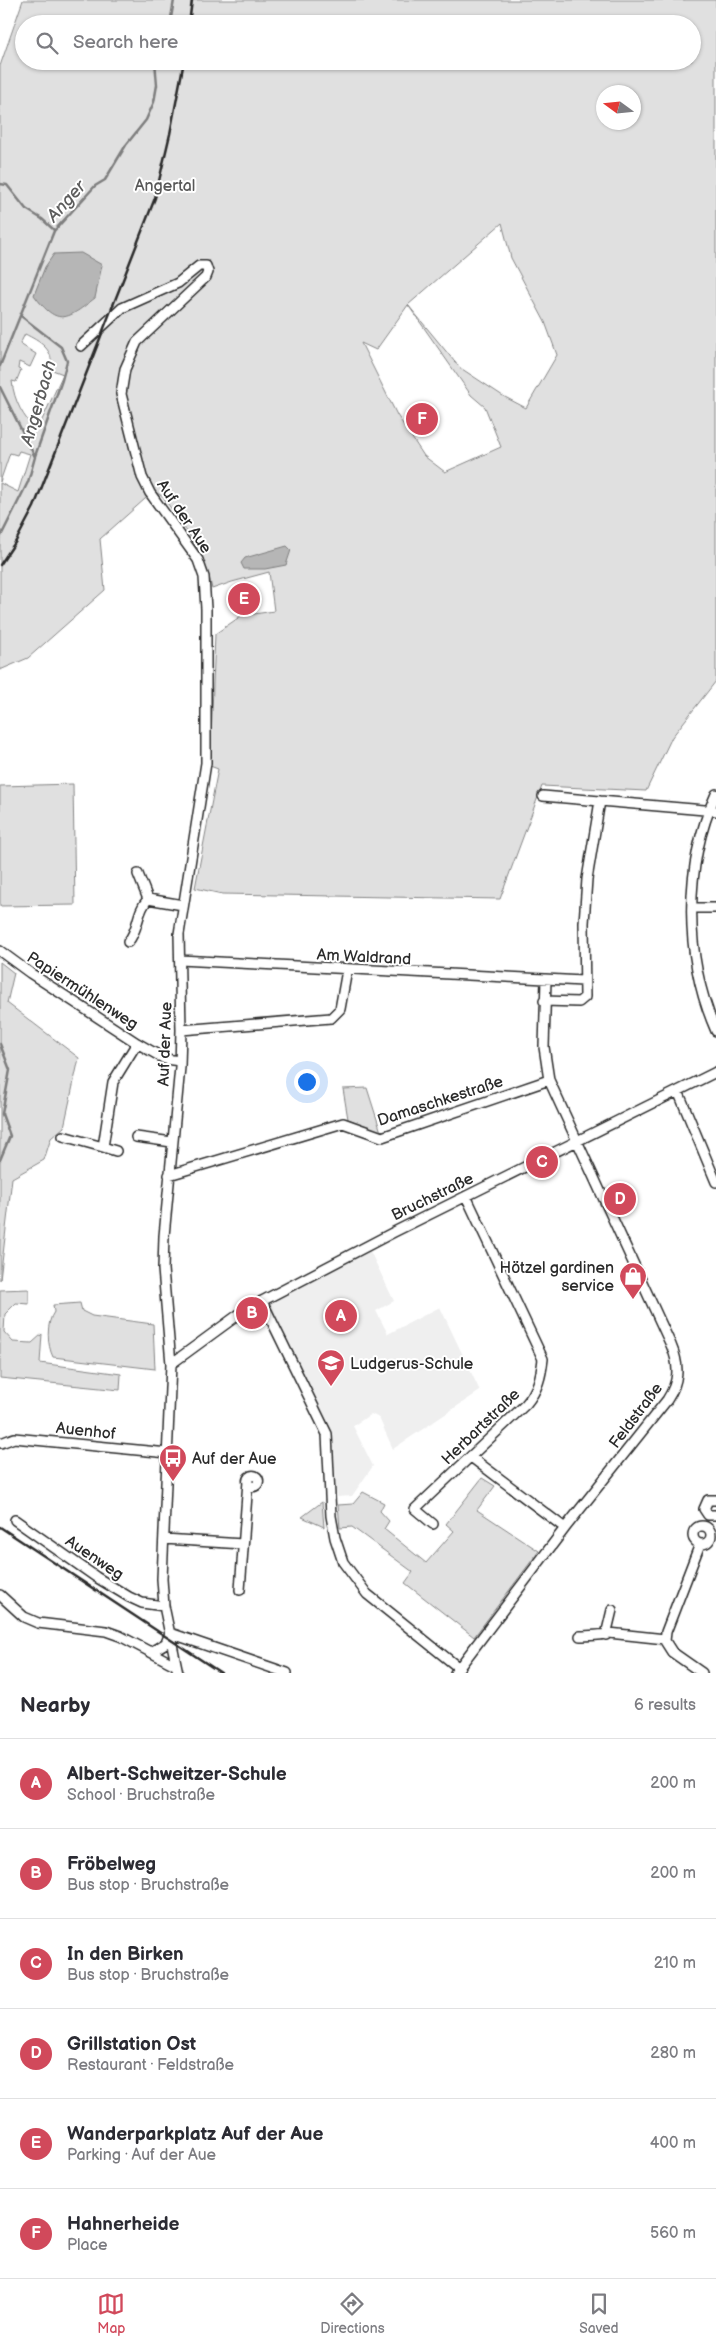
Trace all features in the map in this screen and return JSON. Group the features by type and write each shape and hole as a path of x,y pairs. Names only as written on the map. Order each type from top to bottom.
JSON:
{"street":[{"name":"Auf der Aue","path":"81,346 122,308 178,283 199,266 204,265 207,269 206,277 137,342 125,369 121,394 142,477 150,493 198,560 204,577 206,763 179,934 180,1061 169,1175 163,1269 171,1364 162,1579 164,1606 175,1664"},
{"path":"716,794 713,811 697,853 692,908 693,942 698,974 716,1031"},
{"path":"543,796 713,811"},
{"path":"544,1001 582,1001 585,994 583,981 587,879 600,801"},
{"path":"138,874 148,899"},
{"path":"148,899 183,905"},
{"path":"128,942 134,936 142,906 148,899"},
{"path":"692,908 716,908"},
{"name":"Papiermühlenweg","path":"0,951 30,973 137,1043 165,1059 180,1061"},
{"name":"Am Waldrand","path":"180,960 583,981"},
{"path":"181,1030 331,1018 340,1009 347,970"},
{"name":"Feldstraße","path":"457,1670 667,1400 675,1388 678,1377 678,1364 673,1350 549,1080 544,1047 546,980"},
{"path":"103,1147 113,1082 137,1043"},
{"name":"Bruchstraße","path":"171,1364 232,1319 262,1301 577,1140 716,1072"},
{"name":"Damaschkestraße","path":"169,1175 343,1123 382,1137 549,1080"},
{"path":"678,1091 716,1182"},
{"path":"63,1136 116,1151"},
{"path":"136,1137 172,1142"},
{"name":"Herbartstraße","path":"433,1524 415,1509 532,1397 540,1380 543,1359 466,1196"},
{"path":"262,1301 327,1434 331,1516 335,1538 344,1562 367,1594 457,1670"},
{"name":"Auenhof","path":"1,1443 14,1438 168,1453"},
{"path":"471,1457 566,1528"},
{"path":"240,1590 248,1481"},
{"path":"702,1673 672,1652 666,1645 665,1639 700,1544 695,1541 694,1533 711,1520 705,1512 704,1505 708,1500 716,1500"},
{"name":"Auenweg","path":"15,1520 96,1577 129,1597 142,1603 164,1606"},
{"path":"164,1539 243,1544"},
{"path":"0,1595 24,1617 38,1623 106,1631 175,1664 179,1646 191,1639"},
{"path":"606,1635 612,1610"},
{"path":"151,1652 166,1643 170,1633 287,1673"},
{"path":"580,1636 590,1634 606,1635 609,1633 665,1639"}],"shaded area":[{"path":"81,253 102,265 95,298 70,315 57,316 42,305 34,295 45,267 54,254"},
{"path":"287,546 291,550 286,565 265,569 244,569 241,563 245,558"},
{"path":"370,1251 394,1301 376,1311 388,1334 440,1307 480,1391 393,1449 379,1418 371,1414 353,1426 373,1466 352,1496 337,1497 329,1426 268,1304"}],"green space":[{"name":"Angertal","path":"23,0 716,0 716,681 672,737 646,791 542,786 500,899 222,894 195,888 218,769 210,766 215,634 241,616 274,611 269,572 212,589 209,576 192,540 163,497 154,491 100,539 105,590 28,658 0,670 0,483 18,492 30,454 19,451 17,455 10,453 0,482 0,66 15,23 15,70 701,70 701,15 18,15","holes":["502,223 511,258 545,322 557,355 526,408 503,396 459,367 408,305","408,305 471,395 485,407 501,447 445,472 424,456 397,415 361,343 376,350","25,334 41,343 48,351 51,356 50,369 63,374 37,431 27,420 20,408 12,381 16,382 21,370 18,369 19,362 30,367 36,354 20,344"]},
{"path":"73,784 75,905 0,906 0,786"},
{"path":"0,962 14,973 7,1003 79,1058 64,1127 51,1138 44,1160 12,1178 0,1280"},
{"path":"367,1088 381,1132 348,1119 343,1089"},
{"path":"29,1289 29,1304 16,1303 5,1314 4,1332 13,1342 32,1343 42,1334 40,1363 121,1374 120,1390 0,1378 0,1290"},
{"path":"80,1303 82,1311 92,1316 153,1324 155,1369 53,1357 49,1346 48,1334 51,1317 54,1312 53,1305"},
{"path":"482,1478 495,1486 477,1510 539,1551 474,1637 405,1583 413,1572 352,1527 340,1528 338,1505 353,1504 363,1492 384,1503 380,1511 389,1521 384,1529 426,1563 454,1531 446,1524"},
{"path":"322,1502 324,1527 302,1517"}],"waterway":[{"name":"Anger","path":"172,15 174,0"},
{"name":"Anger","path":"0,366 54,231 95,186 105,180 126,145 146,120 154,102 157,85 156,70"},
{"path":"0,184 7,185 26,209 42,219 54,230"},
{"name":"Angerbach","path":"21,316 61,347 67,361 35,456"},
{"name":"Anger","path":"0,387 35,457 28,482 0,538"},
{"name":"Anger","path":"0,1044 10,1070 2,1114 10,1136 0,1160"}],"railway":[{"path":"190,15 192,0"},
{"path":"0,565 16,541 34,507 155,198 182,70"},
{"path":"0,1527 221,1673"}],"place":[{"name":"Hahnerheide","path":"422,419"},
{"name":"Wanderparkplatz Auf der Aue","path":"244,599"},
{"name":"In den Birken","path":"542,1162"},
{"name":"Grillstation Ost","path":"620,1199"},
{"name":"Hötzel gardinen service","path":"633,1300"},
{"name":"Fröbelweg","path":"252,1313"},
{"name":"Albert-Schweitzer-Schule","path":"341,1316"},
{"name":"Ludgerus-Schule","path":"331,1387"},
{"name":"Auf der Aue","path":"173,1482"}]}
